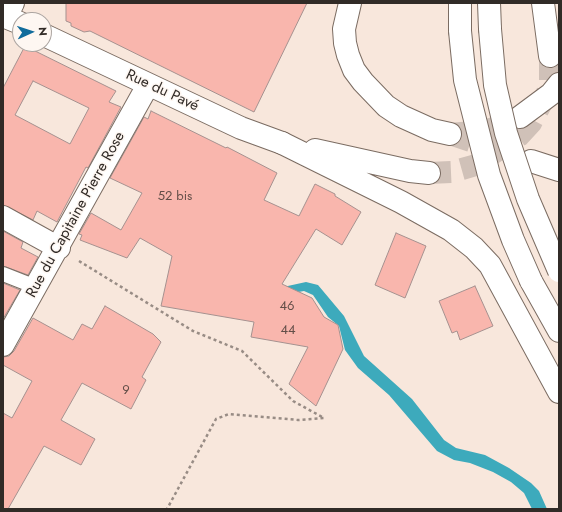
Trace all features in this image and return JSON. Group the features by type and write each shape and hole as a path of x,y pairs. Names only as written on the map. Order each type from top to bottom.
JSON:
{"main road":[{"path":"350,3 344,29 345,43 354,70 363,82 386,106 401,116 432,130 450,134"},
{"path":"460,3 460,31 465,80 489,175 513,240 531,281 559,331"},
{"path":"489,3 495,85 506,133 528,199 559,271"},
{"path":"543,3 550,56"},
{"name":"Rue du Pavé","path":"52,38 241,128 282,143"},
{"name":"Rue du Capitaine Pierre Rose","path":"3,345 59,248 148,85"},
{"path":"520,117 556,92"},
{"path":"282,143 396,168 429,172"},
{"path":"282,143 401,202 451,230 474,248 490,265 559,392"},
{"path":"531,161 559,170"},
{"path":"3,217 59,248"}],"lane":[{"path":"3,274 36,287"}],"path":[{"path":"59,248 193,331 242,351 293,401 324,418 298,420 229,414 216,419 167,509"}],"water":[{"path":"306,282 318,285 344,316 364,356 412,399 444,440 456,448 485,455 509,468 531,483 539,491 547,509 532,509 524,493 511,482 493,472 470,463 454,460 437,451 389,395 358,368 345,350 339,326 328,317 313,295 304,291 265,298 274,289"}],"building":[{"path":"66,3 307,3 254,112 90,31 84,32 71,26 71,23 66,21"},
{"path":"22,52 37,52 116,91 109,102 121,107 88,168 86,167 57,222 37,211 33,220 3,205 3,88","holes":["33,81 89,108 70,144 15,115"]},
{"path":"151,111 226,148 227,147 277,173 264,200 299,216 315,184 335,194 335,196 361,212 342,245 316,229 282,284 312,298 324,317 338,325 343,349 316,406 289,384 308,347 251,337 254,322 161,306 172,256 140,238 127,258 80,240 82,235 79,234 91,213 121,230 142,193 110,178 144,117 148,119"},
{"path":"3,231 23,242 21,248 38,257 28,275 3,266"},
{"path":"396,233 426,246 405,298 375,285"},
{"path":"3,283 20,290 3,319"},
{"path":"475,286 493,326 460,340 457,331 452,333 439,301"},
{"path":"105,306 153,334 161,342 142,377 146,380 131,409 82,383 61,420 95,439 81,465 44,446 8,509 3,509 3,413 12,418 32,381 3,365 3,357 9,356 14,351 33,318 73,340 82,324 92,329"}],"tunnel":[{"path":"429,173 451,172 476,165 519,136 531,123 547,93 550,80 550,56"},
{"path":"450,134 484,131 509,123 520,117"},
{"path":"450,134 498,150"}]}
